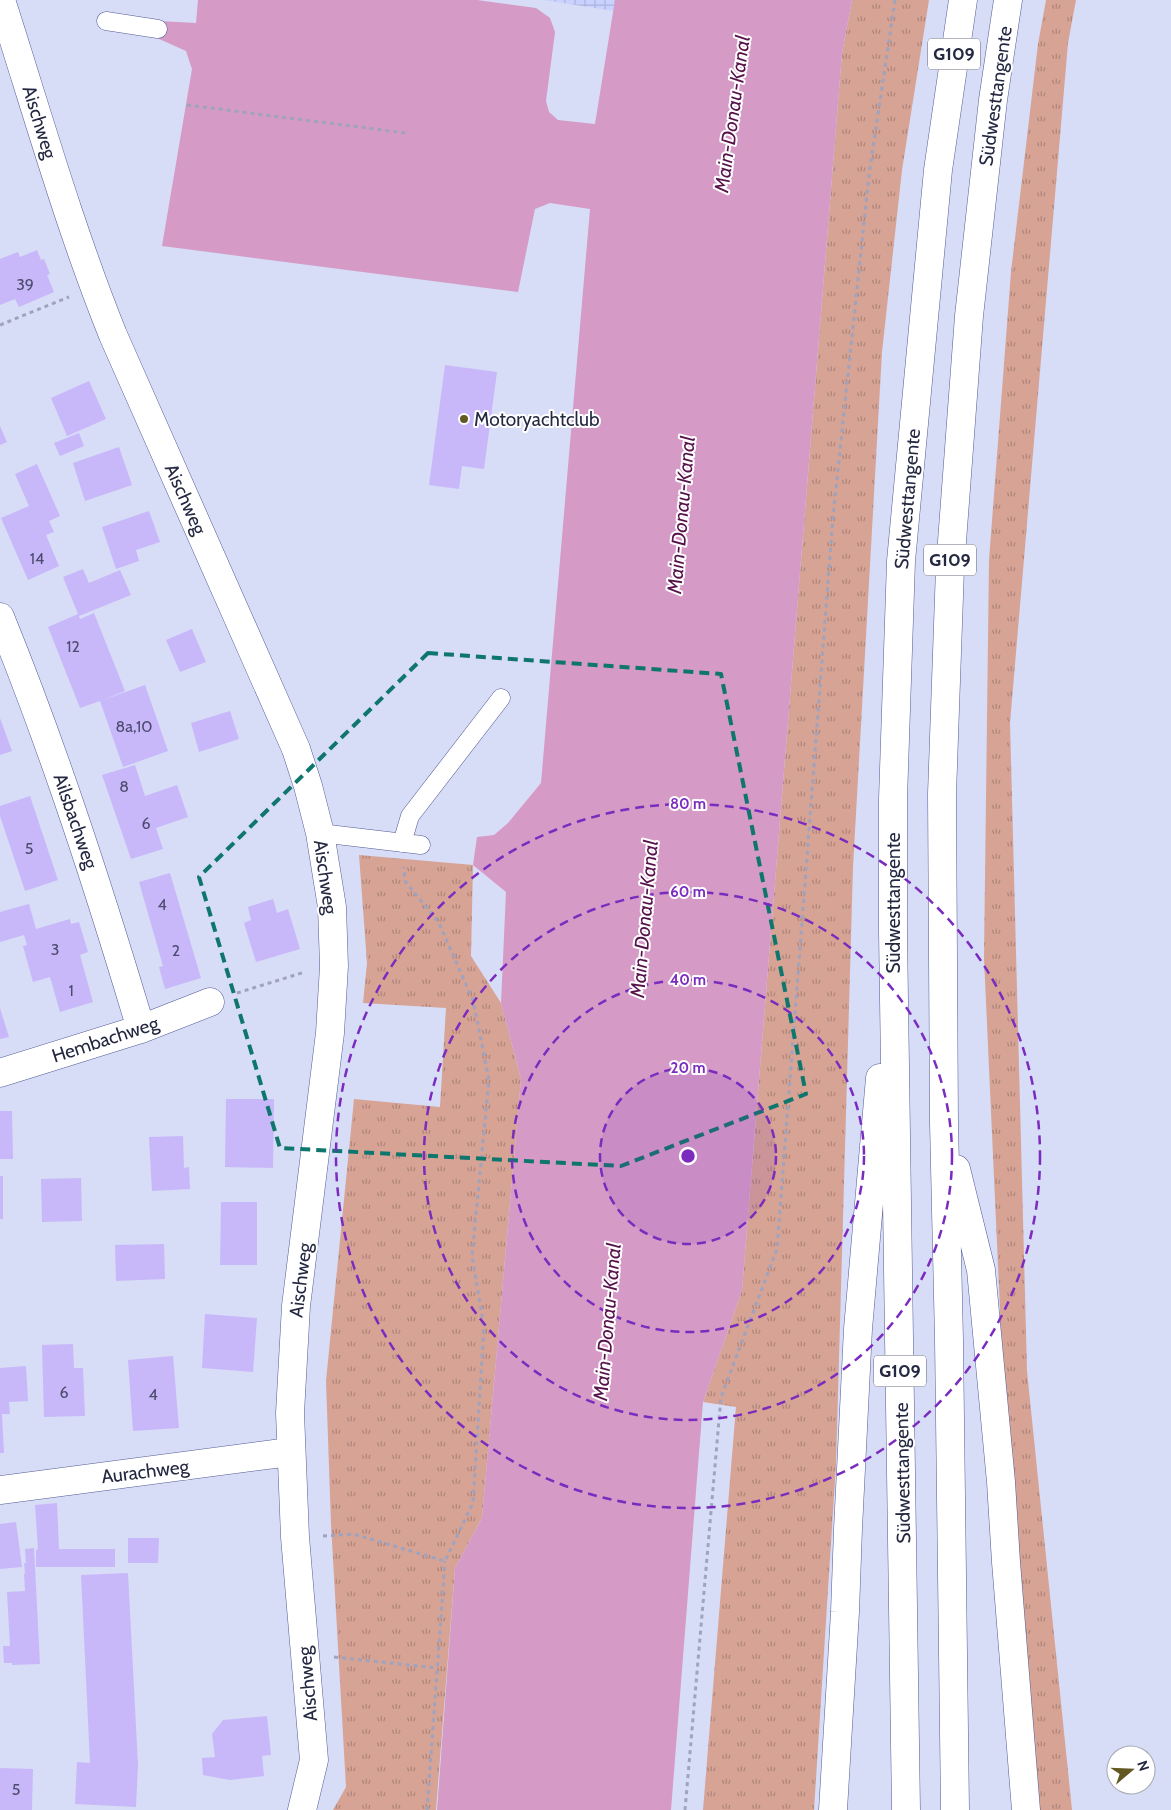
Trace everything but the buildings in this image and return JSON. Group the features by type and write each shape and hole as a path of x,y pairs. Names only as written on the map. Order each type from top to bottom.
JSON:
{"main road":[{"name":"Aischweg","path":"1,0 76,239 113,336 283,717 308,786 320,833 332,907 334,966 330,1033 296,1306 290,1414 290,1452 295,1537 314,1760 302,1810"},
{"name":"Südwesttangente","path":"906,1810 893,932 893,799 901,561 938,170 963,0"},
{"name":"Südwesttangente","path":"955,1810 949,1340 944,1123 942,794 950,568 968,316 993,100 1008,0"},
{"name":"Ailsbachweg","path":"0,617 51,750 89,857 140,1029"},
{"path":"832,1810 845,1612 858,1329 893,932"},
{"name":"Hembachweg","path":"0,1073 140,1029 210,1002"},
{"path":"944,1123 981,1270 1000,1473 1026,1810"},
{"name":"Aurachweg","path":"0,1490 290,1452"}],"lane":[{"path":"106,21 158,29"},
{"path":"402,843 410,816 501,698"},
{"path":"320,833 421,845"}],"path":[{"path":"685,1810 721,1397 777,1249 833,517 869,175 895,0"},
{"path":"187,105 406,133"},
{"path":"0,325 94,286"},
{"path":"402,843 405,881 440,923 473,1000 489,1080 472,1256 484,1327 473,1503 445,1561 427,1810"},
{"path":"210,1002 310,970 334,966"},
{"path":"295,1537 353,1534 445,1561"},
{"path":"345,1658 437,1668"}],"highlighted area":[{"path":"428,653 721,674 806,1094 621,1166 280,1148 199,877"}],"shaded area":[{"path":"544,0 615,0 614,11"}],"green space":[{"path":"852,0 929,0 902,170 882,352 853,867 836,1464 814,1810 703,1810 736,1407 703,1402 742,1290 842,53"},
{"path":"1046,0 1076,0 1068,43 1010,723 1027,1371 1072,1810 1032,1810 1001,1331 984,958 989,560 1011,272 1038,44"},
{"path":"359,855 473,865 471,956 501,1003 521,1079 482,1518 455,1568 436,1810 333,1810 346,1787 331,1524 326,1381 354,1099 440,1107 446,1008 363,1003 367,963"}],"water":[{"name":"Main-Donau-Kanal","path":"198,0 477,0 536,8 550,18 555,32 546,101 549,112 558,120 595,124 615,0 852,0 842,53 742,1290 703,1402 671,1810 437,1810 455,1568 482,1518 521,1079 501,1003 506,892 473,865 477,837 494,835 508,823 541,783 590,209 550,203 535,209 518,292 162,246 192,69 186,51 157,38 159,21 196,23"}],"place":[{"name":"Motoryachtclub","path":"464,419"}]}
